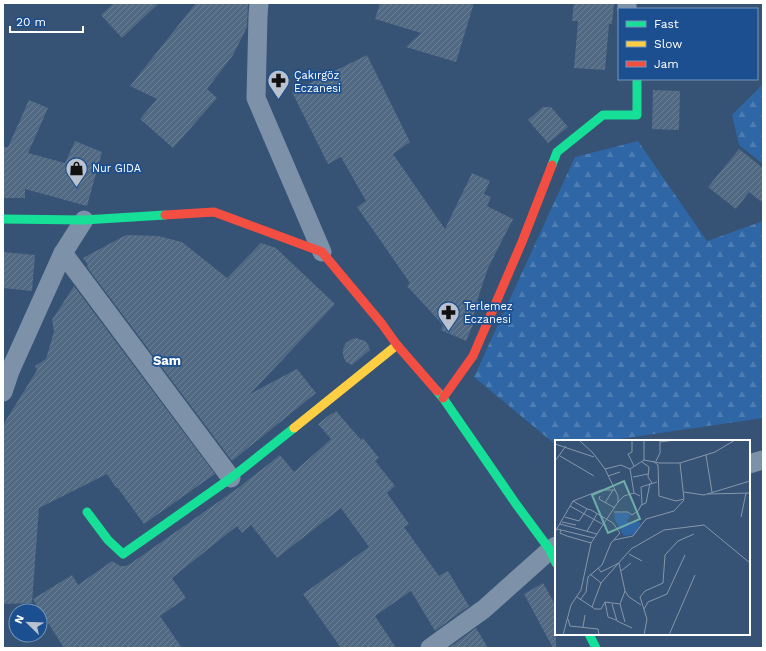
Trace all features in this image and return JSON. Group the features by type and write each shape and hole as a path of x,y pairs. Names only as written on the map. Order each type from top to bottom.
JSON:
{"street":[{"path":"260,3 258,16 256,98 322,252 382,324 397,345 443,398 516,504 554,553 484,609 430,648"},
{"path":"443,398 473,356 522,242 557,152 603,115 638,115 637,80"},
{"path":"3,219 84,220 214,212 322,252"},
{"path":"3,392 10,371 63,253 84,220"},
{"path":"63,253 231,478"},
{"path":"87,512 108,540 123,554 231,478 397,345"},
{"path":"750,464 763,460"},
{"path":"590,635 596,648"}],"green space":[{"path":"763,84 763,164 739,145 732,115"},
{"path":"638,141 707,241 763,221 763,418 613,440 555,440 555,444 474,377 575,157"}],"building":[{"path":"114,3 159,3 122,38 101,15"},
{"path":"196,3 248,3 247,27 233,55 207,89 217,98 173,148 140,119 157,99 130,86"},
{"path":"380,3 474,3 456,62 406,47 421,33 375,19"},
{"path":"574,3 614,3 612,24 609,24 605,70 574,68 578,21 572,21"},
{"path":"367,55 410,142 393,154 445,229 472,173 490,181 484,194 491,197 487,206 513,219 488,268 477,301 479,302 472,318 475,320 466,341 441,330 443,325 407,286 410,283 357,207 366,201 341,157 328,164 292,92"},
{"path":"653,90 680,91 679,130 652,129"},
{"path":"29,100 48,108 28,153 65,163 75,141 102,152 87,206 25,189 25,198 3,198 3,147 8,147"},
{"path":"543,107 551,107 568,127 548,143 528,120"},
{"path":"739,149 763,168 763,203 749,192 736,209 708,187"},
{"path":"126,235 158,236 182,242 227,278 261,243 276,248 335,304 250,394 297,369 316,393 232,461 87,267 88,265 83,258"},
{"path":"3,252 35,255 32,291 3,288"},
{"path":"74,286 215,474 144,524 107,474 39,508 32,603 3,604 3,425 37,370 35,366 46,359 54,331 52,320"},
{"path":"356,338 365,341 370,350 352,365 346,362 343,349 346,343"},
{"path":"336,411 361,440 363,438 379,458 375,461 395,486 387,493 409,524 404,527 439,576 448,571 469,606 435,631 411,591 375,616 396,648 341,648 303,594 369,547 341,508 277,558 251,525 242,533 237,526 172,578 186,598 160,616 182,648 64,648 48,623 48,603 36,603 33,599 72,575 78,585 112,561 120,566 130,564 238,488 280,455 294,472 331,439 318,424 332,413 333,414"},
{"path":"543,583 555,604 556,648 553,648 524,594"},
{"path":"476,628 488,648 449,648"}],"traffic: fast":[{"path":"552,165 557,152 603,115 637,115 637,80"},
{"path":"3,219 84,220 165,215"},
{"path":"437,391 550,550 555,561"},
{"path":"87,512 108,540 123,554 231,478 294,428"},
{"path":"590,635 596,648"}],"traffic: slow":[{"path":"294,428 397,345"}],"traffic: jam":[{"path":"443,398 473,356 522,242 552,165"},
{"path":"165,215 214,212 322,252 382,324 397,345 437,391"}],"place":[{"name":"Çakırgöz Eczanesi","path":"279,100"},
{"name":"Nur GIDA","path":"77,188"},
{"name":"Terlemez Eczanesi","path":"448,332"}],"district":[{"name":"Sam","path":"167,360"}]}
